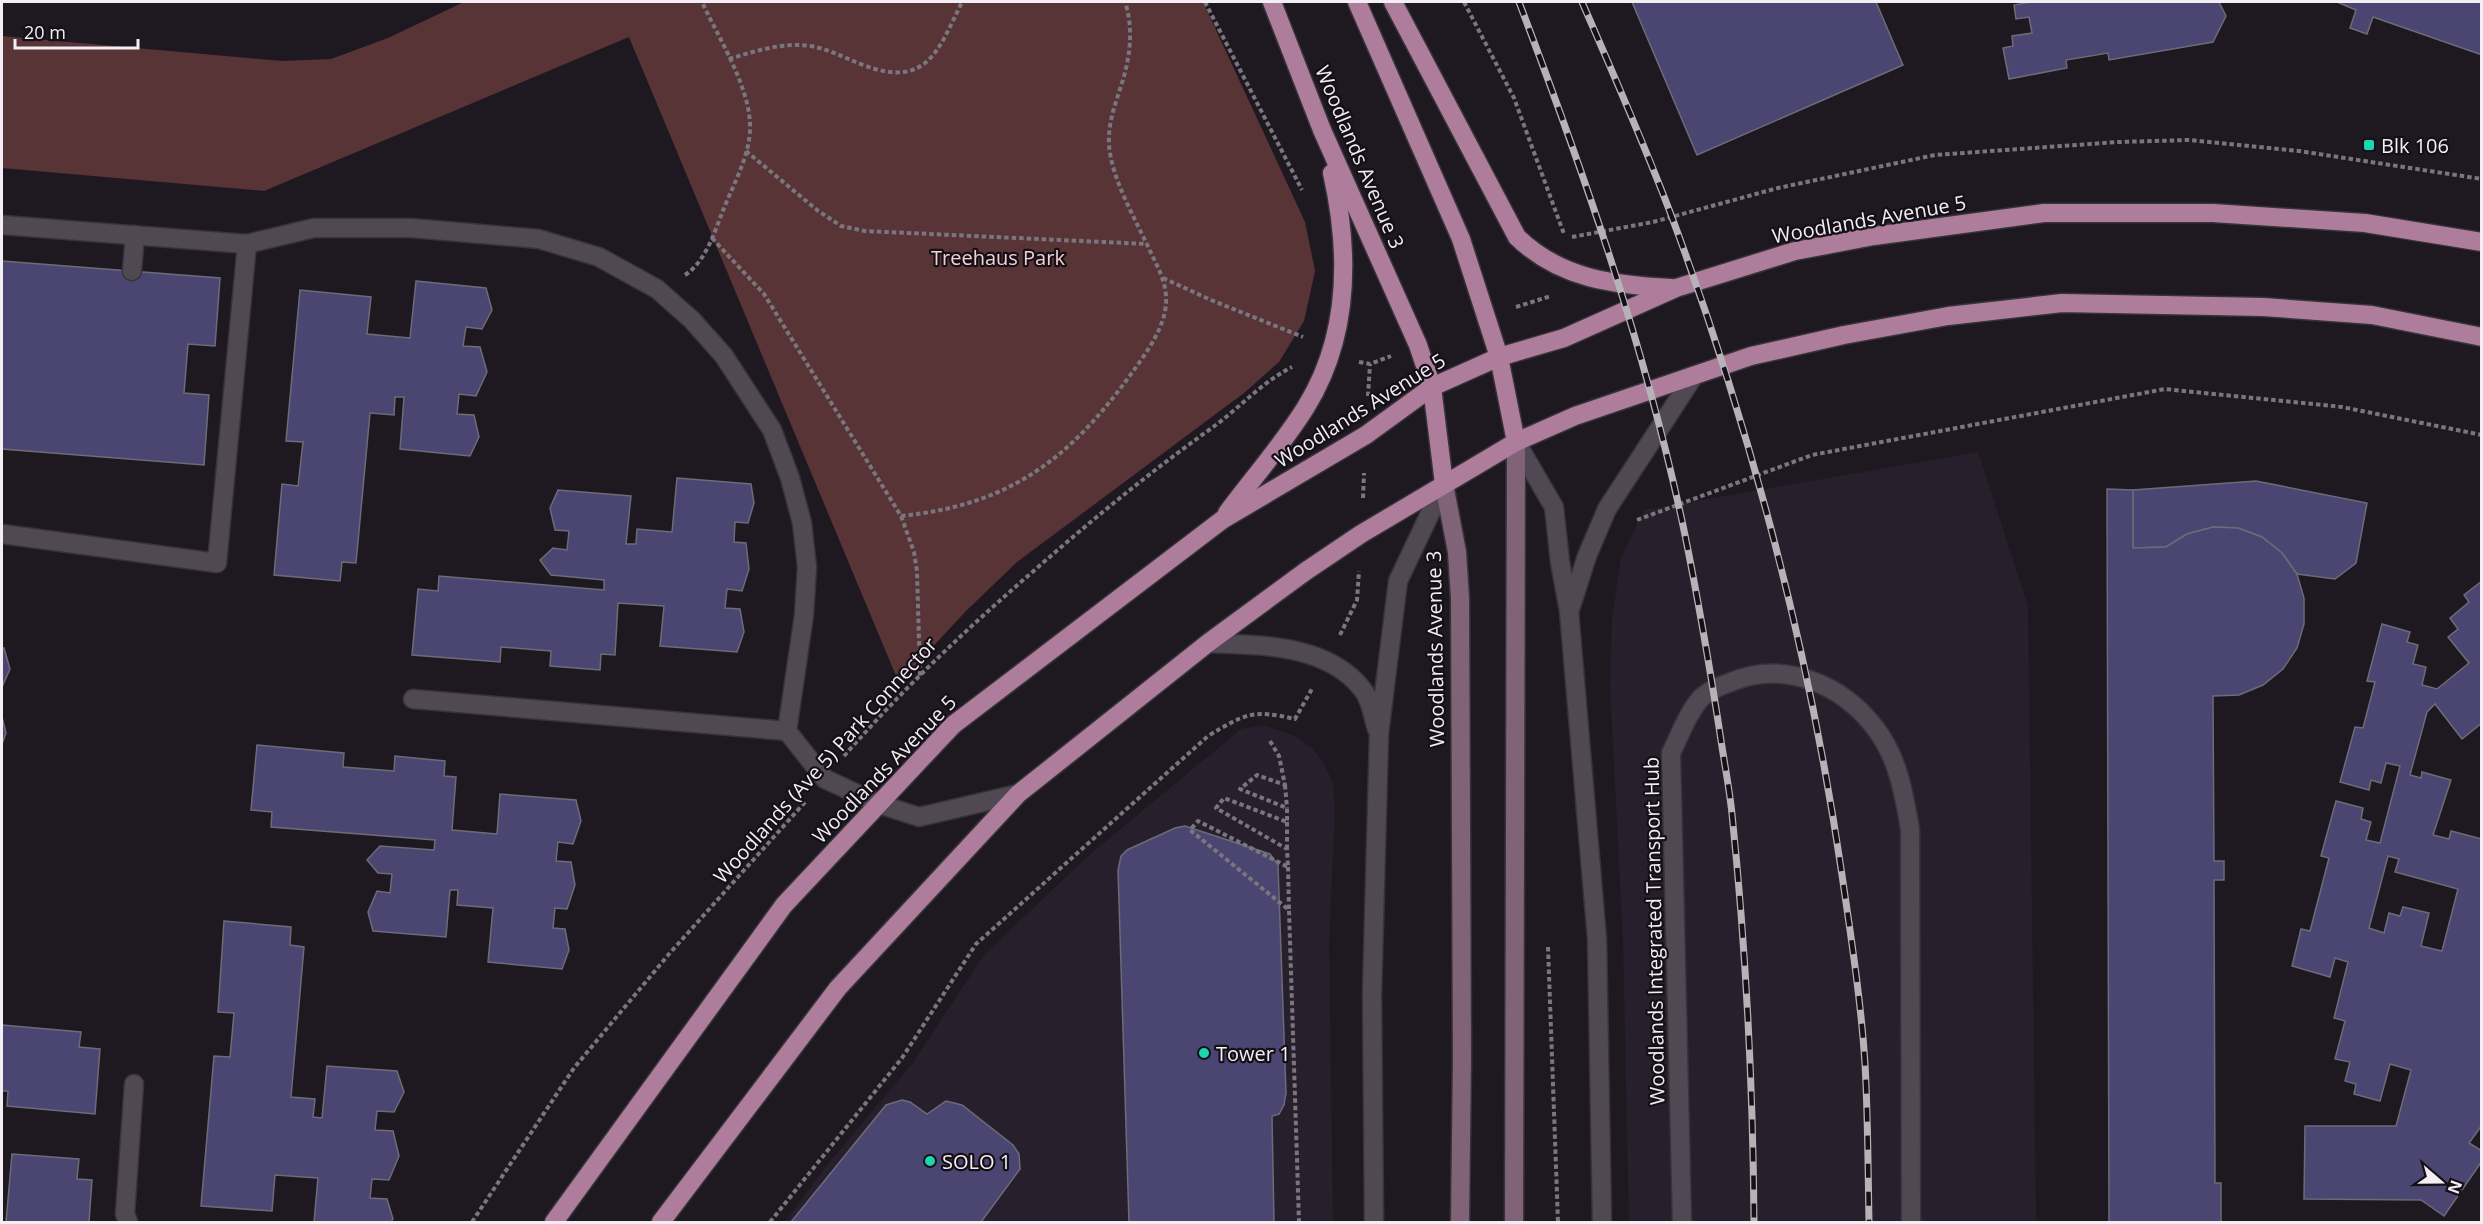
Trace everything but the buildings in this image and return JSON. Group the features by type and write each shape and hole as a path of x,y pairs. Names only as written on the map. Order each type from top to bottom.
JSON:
{"main road":[{"name":"Woodlands Avenue 3","path":"1272,2 1322,130 1418,345 1432,387 1444,484"},
{"path":"1358,2 1461,239 1499,357 1516,442"},
{"path":"1393,2 1517,237 1545,261 1580,274 1627,286 1676,288"},
{"path":"1222,520 1306,407 1320,378 1340,321 1344,271 1337,195 1322,130"},
{"name":"Woodlands Avenue 5","path":"554,1222 784,905 953,725 1222,520 1366,435 1432,387 1499,357 1564,338 1676,288 1795,251 1874,236 2044,213 2236,214 2365,223 2481,242"},
{"path":"661,1222 838,988 1018,794 1208,643 1361,534 1516,442 1575,416 1751,356 1844,335 1948,316 2062,303 2263,307 2361,315 2481,337"}],"street":[{"path":"1514,1222 1516,442"},
{"name":"Woodlands Avenue 3","path":"1444,484 1457,552 1460,598 1462,1059 1460,1222"}],"lane":[{"path":"2,225 247,244 314,228 411,228 539,238 599,257 657,289 692,320 724,356 772,430 790,478 802,523 807,567 804,615 787,731 825,779 879,804 919,817 1018,794"},
{"path":"132,272 135,235"},
{"path":"2,534 217,564 247,244"},
{"path":"1569,610 1587,556 1607,509 1693,377"},
{"path":"1516,442 1554,507 1560,562 1569,610 1597,939 1602,1222"},
{"path":"1374,1222 1371,994 1379,734 1398,581 1444,484"},
{"path":"1208,643 1281,646 1326,662 1341,670 1364,691 1379,734"},
{"name":"Woodlands Integrated Transport Hub","path":"1682,1222 1671,753 1690,715 1703,696 1745,676 1767,672 1794,675 1821,683 1851,702 1877,730 1896,764 1910,829 1911,1222"},
{"path":"413,699 787,731"},
{"path":"128,1222 125,1214 134,1084"}],"path":[{"path":"657,289 688,274 702,258 746,151 750,130 750,118 743,91 702,2"},
{"path":"729,59 772,48 809,46 884,72 904,72 926,64 934,55 962,2"},
{"path":"901,516 943,510 987,498 1027,477 1063,452 1094,423 1146,354 1157,332 1166,305 1162,278 1116,173 1109,146 1109,128 1129,51 1130,19 1125,2"},
{"path":"1205,2 1307,199"},
{"path":"1464,2 1514,98 1566,239 1653,222 1778,188 1935,156 2107,143 2189,140 2299,151 2481,179"},
{"path":"746,151 817,210 841,226 865,231 1147,244"},
{"path":"712,238 764,294 901,516 914,552 917,571 920,676"},
{"path":"1162,278 1331,348"},
{"name":"Woodlands (Ave 5) Park Connector","path":"472,1222 574,1068 669,954 879,717 952,642 1067,541 1171,457 1212,428 1260,386 1331,348"},
{"path":"1357,600 1370,364"},
{"path":"1607,509 1631,523 1812,455 2165,389 2342,407 2481,435"},
{"path":"770,1222 902,1058 976,944 1208,736 1240,717 1268,712 1295,719"},
{"path":"1270,741 1280,756 1287,808 1299,1222"},
{"path":"1285,785 1257,775 1240,789 1287,808"},
{"path":"1287,822 1224,798 1216,808 1287,849"},
{"path":"1288,867 1198,820 1190,830 1289,910"},
{"path":"1548,939 1558,1222"}],"shaded area":[{"path":"1978,452 2028,606 2036,1222 1629,1222 1623,942 1610,685 1612,619 1621,558 1644,510"},
{"path":"1263,725 1295,736 1312,748 1325,765 1333,784 1335,809 1329,945 1333,1222 785,1222 823,1170 912,1064 984,955 1086,858 1241,729"}],"green space":[{"name":"Treehaus Park","path":"464,2 1203,2 1305,222 1315,271 1304,321 1279,362 1244,393 1017,562 966,611 899,683 629,37 264,191 2,168 2,36 282,61 331,59 388,38"}],"railway":[{"path":"1519,2 1591,199 1633,332 1670,467 1690,559 1732,814 1748,1018 1754,1222"},
{"path":"1582,2 1649,159 1699,293 1751,456 1794,622 1828,790 1858,993 1866,1084 1869,1222"}],"place":[{"name":"Blk 106","path":"2369,145"},
{"name":"Tower 1","path":"1204,1053"},
{"name":"SOLO 1","path":"930,1161"}]}
